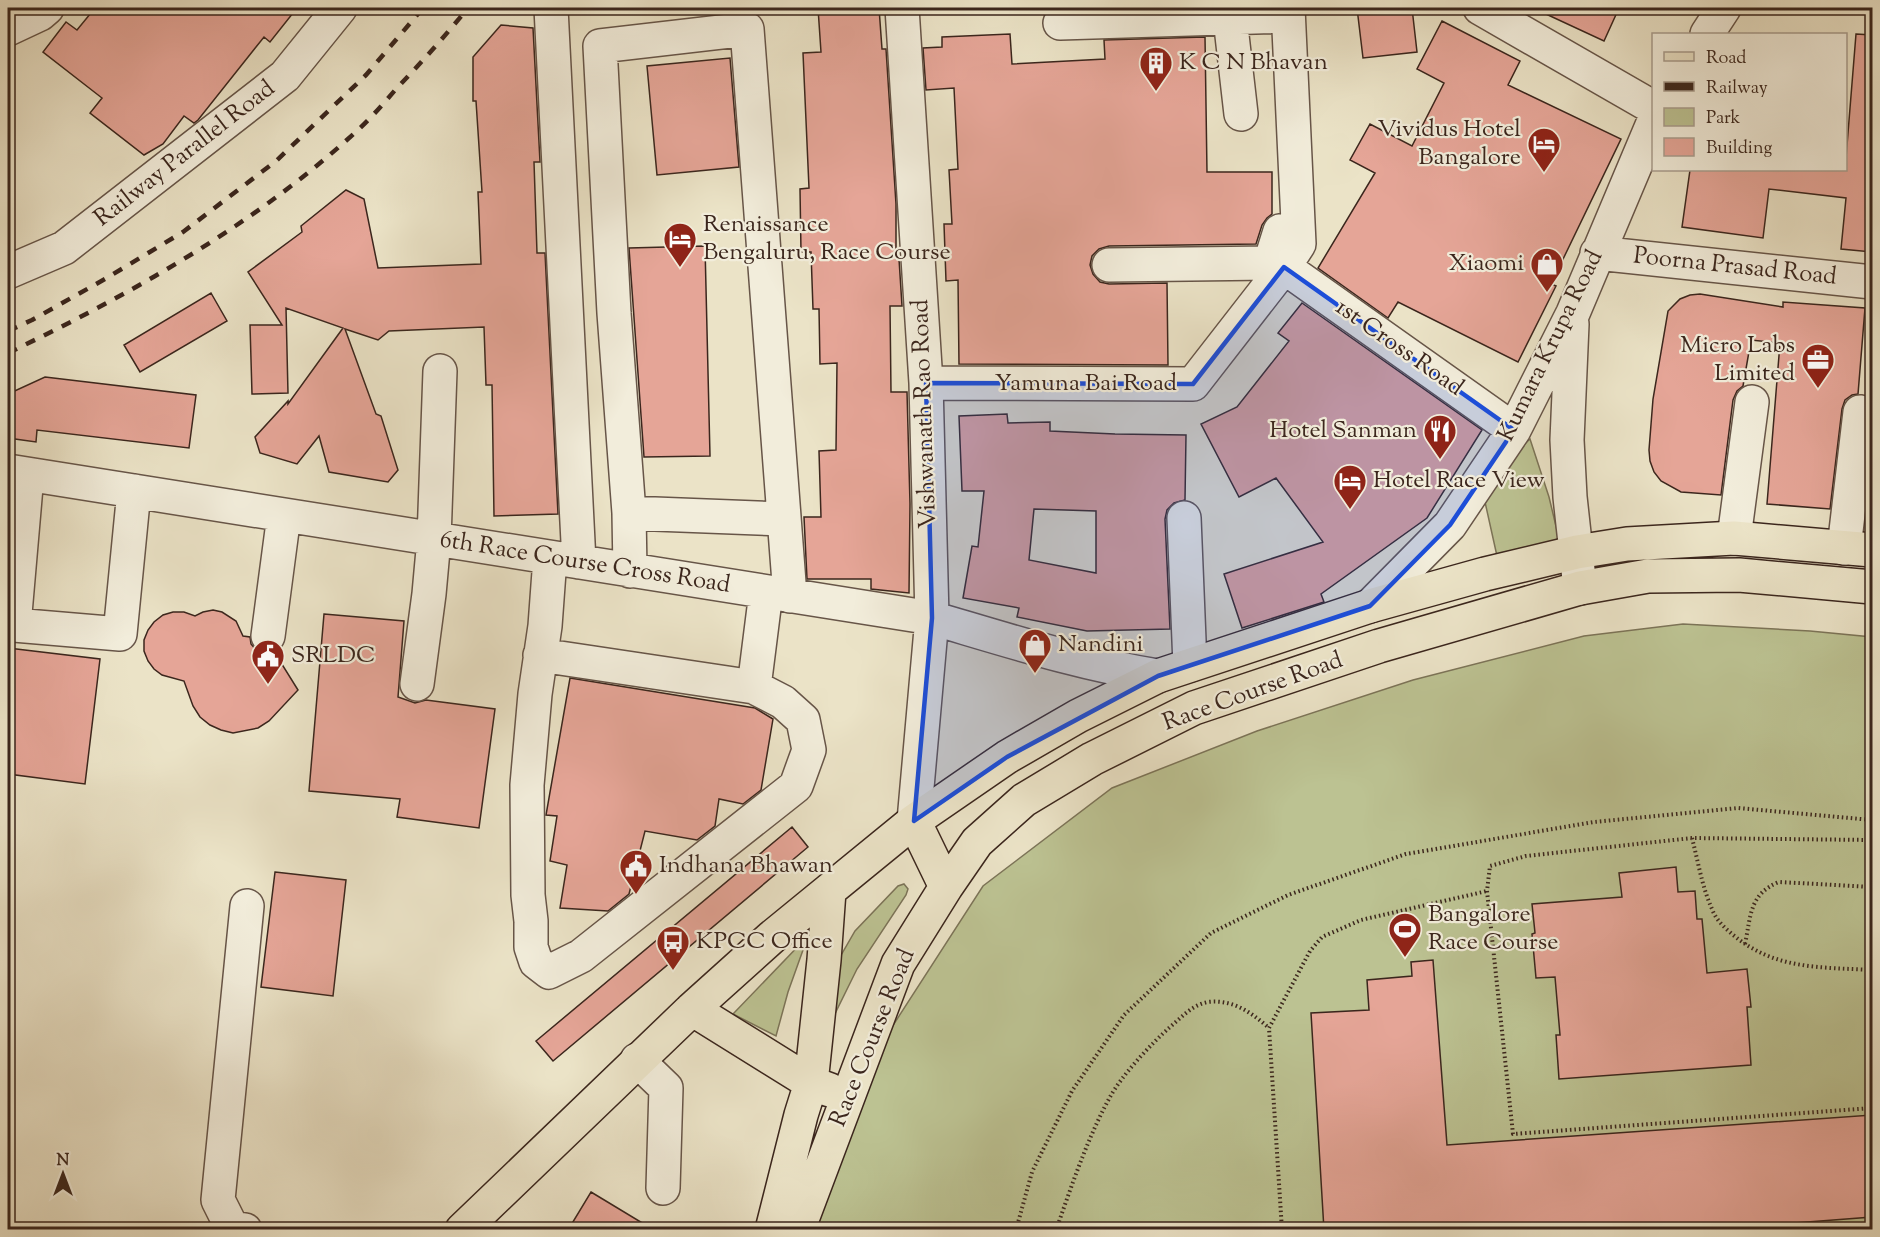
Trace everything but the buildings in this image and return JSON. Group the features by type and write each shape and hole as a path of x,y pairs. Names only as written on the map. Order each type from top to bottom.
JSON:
{"main road":[{"name":"Race Course Road","path":"462,1230 692,1009 772,937 914,821 1007,757 1078,716 1158,676 1370,606 1485,574 1577,552 1627,544 1734,538 1858,549"},
{"name":"Race Course Road","path":"798,1230 898,964 946,887 977,842 1024,800 1092,759 1194,708 1379,646 1580,588 1648,576 1739,575 1872,587"},
{"path":"914,821 946,887"},
{"name":"Race Course Road","path":"772,1230 811,1083 829,891"},
{"path":"692,1009 811,1083 847,1095"}],"street":[{"path":"8,29 40,14 47,8"},
{"name":"Railway Parallel Road","path":"8,272 64,248 285,76 340,8"},
{"path":"540,655 754,687 783,702 803,720 809,750 795,786 581,956 549,972 536,962 531,947 527,785 540,655 545,626 565,560 551,8"},
{"name":"Vishwanath Rao Road","path":"902,8 926,383 932,618 914,821"},
{"path":"1480,8 1652,107"},
{"path":"1708,33 1724,8"},
{"path":"1060,22 1230,18 1288,12"},
{"name":"Yamuna Bai Road","path":"926,383 1193,384 1284,267 1299,244 1288,12"},
{"path":"1230,18 1241,114"},
{"path":"630,571 629,513 614,313 600,46 747,29 784,519 778,594 754,687"},
{"name":"Kumara Krupa Road","path":"1370,606 1450,525 1514,430 1573,313 1652,124"},
{"path":"1109,264 1270,263 1285,216 1298,215"},
{"name":"Poorna Prasad Road","path":"1597,253 1872,282"},
{"name":"1st Cross Road","path":"1284,267 1514,430"},
{"path":"1573,313 1567,440 1570,497 1580,588"},
{"path":"417,684 434,539 440,371"},
{"path":"1734,538 1752,402"},
{"path":"1858,549 1860,412"},
{"path":"17,473 14,625 120,634 134,491"},
{"name":"6th Race Course Cross Road","path":"17,473 932,618 1071,658 1118,670 1158,676"},
{"path":"629,513 784,519"},
{"path":"268,636 284,515"},
{"path":"1184,518 1190,665"},
{"path":"245,1230 232,1228 218,1200 247,906"},
{"path":"637,1060 666,1088 663,1188"}],"path":[{"path":"1016,1230 1032,1172 1072,1091 1124,1015 1211,933 1288,895 1406,854 1594,822 1738,808 1872,820"},
{"path":"1872,840 1692,838 1526,856 1490,866 1487,891 1513,1134 1872,1108"},
{"path":"1692,838 1712,911 1721,924 1745,945 1764,956 1802,966 1872,970"},
{"path":"1745,945 1755,899 1766,887 1779,882 1872,887"},
{"path":"1282,1230 1269,1028 1310,951 1322,937 1361,920 1487,891"},
{"path":"1056,1230 1078,1166 1111,1095 1152,1044 1192,1008 1207,1002 1234,1005 1250,1012 1269,1028"}],"highlighted area":[{"path":"1284,267 1514,430 1450,525 1370,606 1158,676 1007,757 914,821 932,618 926,383 1193,384"}],"green space":[{"path":"1530,439 1549,497 1560,543 1497,556 1485,502 1499,467"},
{"name":"Bangalore Race Course","path":"1683,624 1872,637 1872,1229 813,1230 890,1030 983,886 1112,788 1257,731 1413,680 1584,636"},
{"path":"904,884 908,889 906,895 857,969 823,1038 836,964 855,931 898,886"},
{"path":"808,936 788,992 776,1036 733,1014"}],"railway":[{"path":"8,331 105,279 183,232 276,161 366,75 423,8"},
{"path":"8,353 147,281 236,226 278,196 364,124 468,8"}],"place":[{"name":"K C N Bhavan","path":"1156,92"},
{"name":"Vividus Hotel Bangalore","path":"1544,173"},
{"name":"Renaissance Bengaluru, Race Course","path":"680,268"},
{"name":"Xiaomi","path":"1547,293"},
{"name":"Micro Labs Limited","path":"1818,389"},
{"name":"Hotel Sanman","path":"1440,460"},
{"name":"Hotel Race View","path":"1350,510"},
{"name":"Nandini","path":"1035,674"},
{"name":"SRLDC","path":"268,685"},
{"name":"Indhana Bhawan","path":"636,895"},
{"name":"Bangalore Race Course","path":"1405,958"},
{"name":"KPCC Office","path":"673,971"}]}
